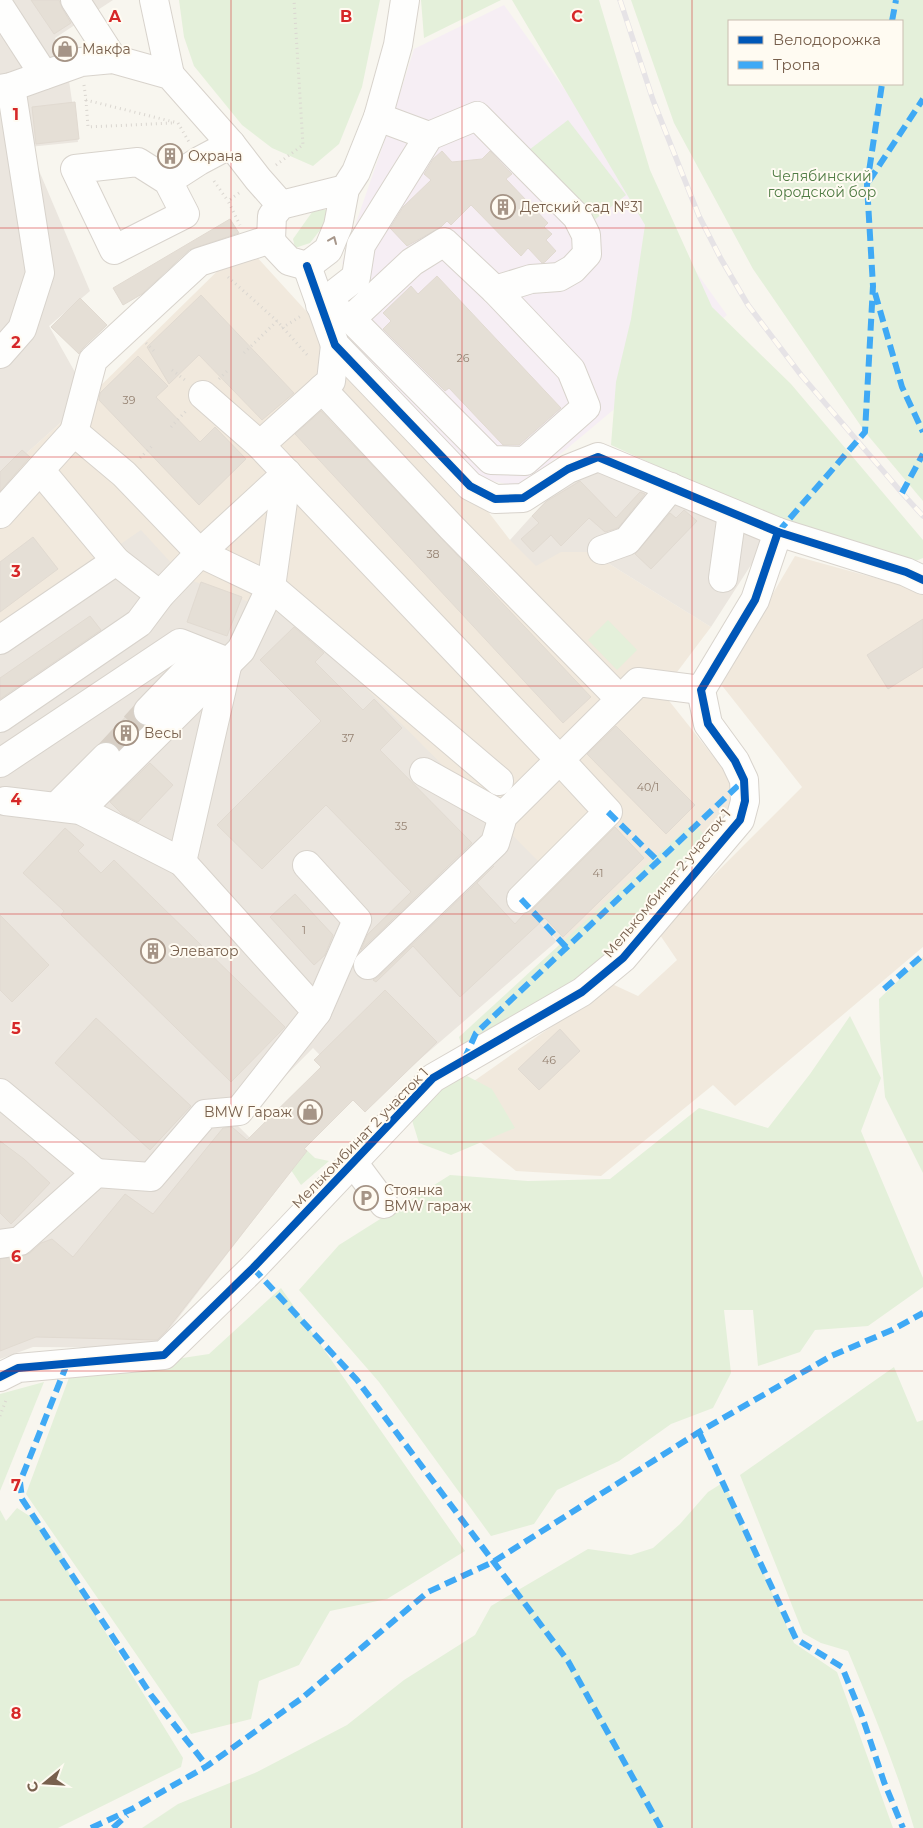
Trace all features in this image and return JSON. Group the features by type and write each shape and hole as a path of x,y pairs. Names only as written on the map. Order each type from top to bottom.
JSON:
{"street":[{"path":"75,0 113,59"},
{"path":"154,0 170,75 231,144 281,205"},
{"path":"307,266 328,250 338,226 345,189 356,172 378,117 398,46 405,0"},
{"path":"0,7 44,75"},
{"path":"0,354 22,329 40,273 5,88 81,62 113,59 170,75"},
{"path":"320,305 356,277 361,245 429,136 477,116 577,217 586,235 586,254 573,269 559,277 531,279 495,290"},
{"path":"378,117 429,136"},
{"path":"168,181 199,161 231,144"},
{"path":"307,266 289,261 274,245 271,238 272,216 281,205 345,189"},
{"path":"0,514 74,432 93,360 198,262 271,238"},
{"path":"320,305 333,308 351,319 491,460 525,462 586,407 571,370 495,290 444,242 412,262 351,319"},
{"path":"307,266 335,345 470,486 495,499 523,498 568,469 598,457 778,532 906,572 923,580"},
{"path":"260,445 330,381 335,345"},
{"path":"322,388 452,528 620,699"},
{"path":"203,395 260,445 608,812 521,899"},
{"path":"74,432 124,474 200,553 271,586 499,781"},
{"path":"40,470 116,561 160,595"},
{"path":"0,718 139,623 160,595 200,553 287,473"},
{"path":"148,711 216,657 240,650 271,586 287,473"},
{"path":"602,550 627,541 671,487"},
{"path":"723,578 732,513"},
{"path":"368,965 495,843 503,816 638,682 702,690 755,600 778,532"},
{"path":"0,640 116,561"},
{"path":"0,763 180,643 216,657"},
{"path":"68,808 216,657"},
{"path":"182,862 216,657"},
{"name":"Мелькомбинат 2 участок 1","path":"0,1377 18,1368 164,1355 253,1268 352,1161 433,1078 582,992 623,958 740,820 745,801 744,780 735,761 708,724 702,690"},
{"path":"68,808 106,756"},
{"path":"424,772 503,816"},
{"path":"5,801 68,808 182,862 318,1012"},
{"path":"0,1093 96,1173 152,1177 205,1114 239,1111 318,1012 357,920 307,865"},
{"path":"352,1161 384,1204"},
{"path":"0,1244 20,1241 96,1173"}],"path":[{"path":"81,62 88,127 178,123"},
{"path":"86,100 178,123 199,161 228,200"},
{"path":"244,353 277,321"}],"shaded area":[{"name":"Макфа","path":"0,0 113,0 55,38 67,67 78,142 29,147 90,291 49,326 89,397 0,477"},
{"path":"504,5 727,315 521,487 478,478 329,320 356,277 342,263 414,49"},
{"path":"245,244 483,505 510,540 561,552 590,552 711,627 662,692 729,776 732,818 579,963 522,903 0,627 0,477 89,397"},
{"path":"599,464 767,540 711,627 590,552 561,552 536,566 510,540 574,469"},
{"path":"141,530 185,578 298,620 551,874 522,903 557,941 368,1104 313,1048 237,1125 288,1175 155,1348 33,1347 0,1359 0,627"},
{"path":"795,556 923,591 923,947 735,1106 713,1085 601,1176 516,1171 437,1107 612,984 638,996 677,960 660,935 696,893 802,787 720,683"}],"green space":[{"path":"179,0 380,0 362,87 339,144 313,166 272,148 242,125 194,66 184,37"},
{"path":"421,0 501,0 424,38"},
{"path":"512,0 599,0 650,170 712,307 791,384 923,540 923,558 913,562 767,516 611,445 616,382 631,319 645,225"},
{"name":"Челябинский городской бор","path":"631,0 923,0 923,501 865,432 753,269 674,123"},
{"path":"568,120 626,195 588,225 529,150"},
{"path":"315,208 326,210 328,220 310,243 295,248 293,239"},
{"path":"608,620 637,650 617,670 588,640"},
{"path":"693,822 713,845 587,979 463,1050 459,1037"},
{"path":"923,957 923,1173 885,1097 880,1040 879,999"},
{"path":"850,1016 881,1078 861,1131 923,1278 923,1287 868,1326 815,1330 800,1352 758,1366 753,1310 724,1310 731,1373 713,1408 671,1424 619,1461 557,1490 534,1524 491,1536 379,1382 299,1290 339,1245 450,1175 528,1181 610,1179 699,1108 768,1128 810,1074"},
{"path":"467,1076 492,1089 515,1128 451,1155 419,1143 411,1117 424,1096"},
{"path":"299,1143 315,1158 329,1161 301,1185 291,1170"},
{"path":"281,1288 465,1551 387,1599 330,1611 299,1665 259,1681 251,1719 191,1734 26,1494 70,1375 209,1354"},
{"path":"894,1367 917,1422 923,1420 923,1828 914,1828 892,1760 848,1651 821,1643 803,1633 740,1475"},
{"path":"44,1382 0,1491 0,1394"},
{"path":"724,1482 794,1643 837,1672 893,1828 142,1828 178,1804 257,1772 347,1725 404,1680 475,1635 491,1606 588,1549 631,1555 653,1548 680,1524 708,1492"},
{"path":"17,1508 31,1517 59,1547 69,1573 183,1758 181,1767 58,1828 0,1828 0,1510 6,1521"}],"building":[{"path":"31,0 59,0 71,23 54,34"},
{"path":"75,102 79,139 36,144 32,107"},
{"name":"Детский сад №31","path":"442,151 452,162 482,159 490,151 512,174 506,179 548,223 544,227 552,234 546,240 556,251 542,263 528,248 521,256 471,205 451,225 447,221 441,227 407,246 390,228 403,207 431,180 424,174 433,159"},
{"path":"230,219 239,233 189,250 142,294 123,305 113,288"},
{"path":"437,276 561,408 519,445 503,445 449,388 445,391 383,329 391,321 383,313 411,286 418,294"},
{"path":"201,295 294,393 262,420 199,355 169,384 147,347"},
{"path":"80,298 107,325 79,354 51,327"},
{"path":"138,356 168,386 156,397 200,442 215,427 246,459 199,505 99,400 100,393"},
{"path":"321,411 591,697 563,723 295,434"},
{"path":"22,450 30,457 0,491 0,472"},
{"path":"580,481 616,518 640,492 645,494 618,528 605,532 589,518 561,546 551,535 533,552 521,539 539,523 532,516 547,501"},
{"path":"684,510 697,521 651,569 635,554 670,513 676,518"},
{"path":"33,537 58,569 0,612 0,562"},
{"path":"201,582 242,597 227,636 187,622"},
{"path":"90,616 101,630 0,699 0,678"},
{"path":"923,619 923,667 888,689 867,655"},
{"path":"294,627 324,653 315,662 363,710 374,699 402,728 380,750 472,843 361,950 367,935 411,892 326,805 262,869 217,825 321,721 260,660"},
{"path":"133,709 133,716 137,722 143,725 119,749 110,742 101,743"},
{"path":"616,726 695,805 666,834 587,754"},
{"path":"150,763 173,785 138,822 122,814 110,802"},
{"path":"615,827 644,858 563,937 545,918 460,997 413,946 376,982 373,980 494,866 477,883 515,924 524,914 532,910"},
{"name":"Элеватор","path":"65,828 84,845 78,851 101,873 114,860 285,1027 231,1082 61,915 64,911 23,873"},
{"path":"295,894 333,935 325,955 314,965 270,917"},
{"path":"0,915 49,965 12,1002 0,990"},
{"path":"385,990 437,1042 365,1112 353,1100 304,1149 307,1151 157,1340 36,1337 0,1351 0,1259 23,1256 30,1253 41,1243 52,1239 73,1257 125,1194 153,1214 223,1128 232,1127 247,1140 321,1067 314,1060"},
{"path":"96,1018 191,1106 150,1150 55,1063"},
{"path":"560,1029 580,1051 539,1090 518,1069"},
{"path":"0,1141 24,1159 50,1183 11,1224 0,1213"}],"tunnel":[{"path":"106,757 148,711"}],"railway":[{"path":"620,0 653,100 699,216 748,305 801,375 923,516"}],"marked path":[{"path":"892,20 896,0"},
{"path":"778,532 865,432 873,286 867,185 882,85"},
{"path":"869,181 923,99"},
{"path":"875,293 902,387 923,432"},
{"path":"902,493 923,454"},
{"path":"464,1060 476,1033 744,780"},
{"path":"608,812 658,861"},
{"path":"521,899 567,948"},
{"path":"884,989 923,955"},
{"path":"253,1268 357,1380 568,1661 661,1828"},
{"path":"91,1828 132,1809 207,1766 302,1698 428,1592 493,1562 699,1432 831,1356 892,1330 923,1313"},
{"path":"67,1364 20,1482 22,1499 151,1695 207,1766"},
{"path":"699,1432 796,1639 842,1667 903,1828"},
{"path":"113,1828 127,1815"}],"cycle path":[{"path":"307,266 335,345 470,486 495,499 523,498 568,469 598,457 778,532 906,572 923,580"},
{"path":"0,1377 18,1368 164,1355 253,1268 433,1078 582,992 623,958 740,820 745,801 744,780 735,761 708,724 701,690 755,600 778,532"}],"place":[{"name":"Макфа","path":"65,49"},
{"name":"Охрана","path":"170,156"},
{"name":"Детский сад №31","path":"503,207"},
{"name":"Весы","path":"126,733"},
{"name":"Элеватор","path":"153,951"},
{"name":"BMW Гараж","path":"310,1112"},
{"name":"Стоянка BMW гараж","path":"366,1198"}]}
